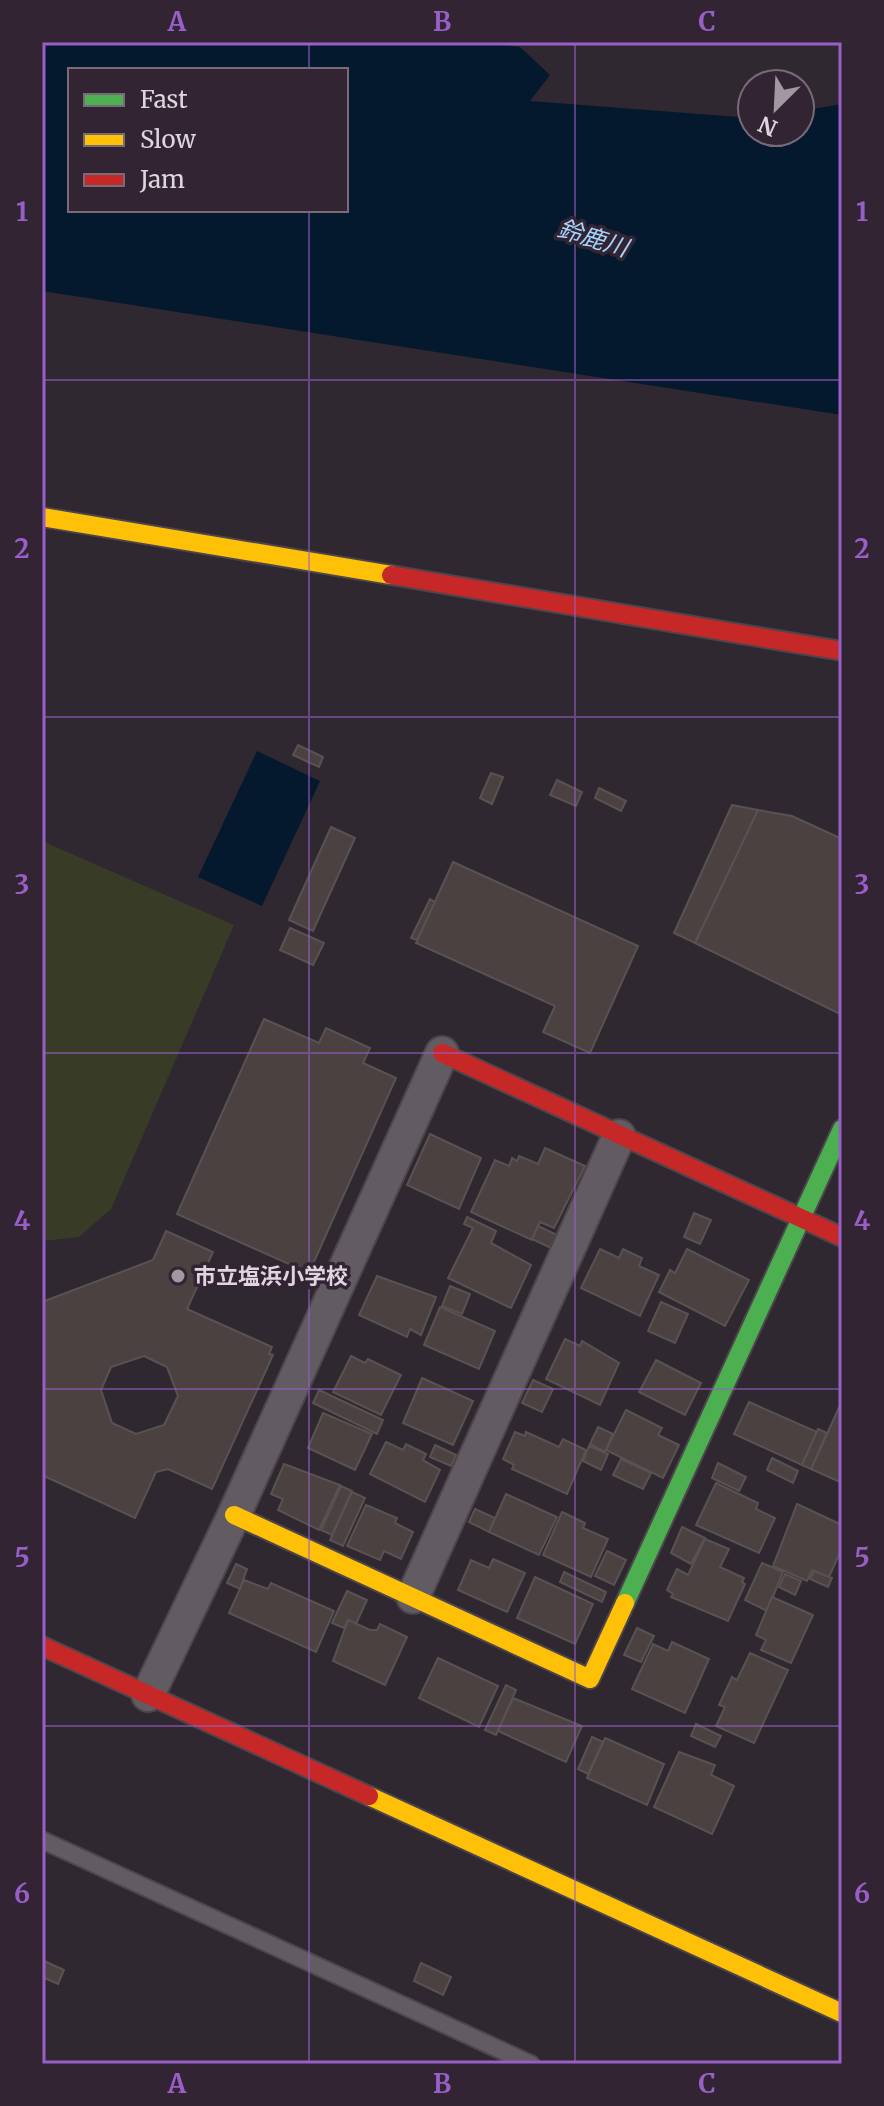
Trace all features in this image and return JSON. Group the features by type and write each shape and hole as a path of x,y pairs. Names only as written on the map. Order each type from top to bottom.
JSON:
{"street":[{"path":"42,517 842,651"},
{"path":"148,1695 234,1515 442,1053 842,1237"},
{"path":"234,1515 590,1679 842,1129"},
{"path":"413,1597 619,1136"},
{"path":"42,1646 842,2013"}],"lane":[{"path":"42,1840 531,2064"}],"green space":[{"path":"42,841 234,925 111,1209 79,1237 42,1241"}],"water":[{"name":"鈴鹿川","path":"42,42 482,42 520,47 550,75 530,101 736,117 736,148 816,148 816,108 842,104 842,415 42,291"},
{"path":"257,751 320,781 262,906 198,877"}],"building":[{"path":"298,745 323,757 319,767 293,755"},
{"path":"491,773 503,777 492,804 480,798"},
{"path":"557,780 582,792 576,806 550,795"},
{"path":"599,788 626,801 621,811 595,798"},
{"path":"732,805 758,810 695,943 674,933"},
{"path":"758,810 792,816 842,839 842,1015 695,943"},
{"path":"331,827 355,838 313,931 289,920"},
{"path":"453,862 638,946 590,1053 543,1032 555,1006 416,943"},
{"path":"430,899 435,902 417,940 411,938"},
{"path":"290,928 324,943 313,965 280,950"},
{"path":"264,1019 319,1043 326,1028 370,1048 363,1063 396,1078 309,1273 177,1214"},
{"path":"430,1134 481,1158 459,1209 407,1185"},
{"path":"545,1148 585,1166 554,1228 540,1222 532,1240 471,1212 495,1160 509,1166 512,1158 517,1161 519,1156 538,1164"},
{"path":"694,1213 711,1220 700,1244 684,1237"},
{"path":"467,1217 496,1231 491,1243 531,1265 511,1308 448,1278 473,1228 464,1224"},
{"path":"538,1226 557,1235 551,1248 532,1239"},
{"path":"166,1231 213,1252 187,1309 272,1347 269,1354 273,1355 212,1489 168,1469 156,1472 135,1518 42,1475 42,1302 153,1260","holes":["144,1356 167,1367 178,1396 164,1425 136,1434 112,1423 101,1390 111,1367"]},
{"path":"600,1249 619,1258 623,1249 642,1258 639,1266 659,1275 640,1316 581,1288"},
{"path":"687,1249 749,1280 725,1326 659,1292 670,1270 675,1273"},
{"path":"377,1276 436,1297 421,1335 410,1329 407,1337 359,1315"},
{"path":"450,1286 470,1294 462,1314 442,1306"},
{"path":"661,1302 688,1314 675,1343 648,1331"},
{"path":"440,1307 495,1331 479,1369 424,1345"},
{"path":"565,1339 580,1346 582,1341 619,1363 600,1405 546,1379"},
{"path":"351,1356 365,1363 368,1359 401,1375 381,1415 333,1392"},
{"path":"656,1360 701,1383 685,1415 639,1392"},
{"path":"422,1378 473,1401 453,1445 403,1423"},
{"path":"533,1380 553,1389 542,1412 522,1403"},
{"path":"319,1390 383,1420 377,1434 313,1403"},
{"path":"842,1401 842,1483 811,1469"},
{"path":"749,1402 817,1432 802,1465 734,1434"},
{"path":"626,1410 662,1428 658,1435 679,1445 663,1478 606,1450"},
{"path":"323,1413 372,1434 355,1470 308,1448"},
{"path":"598,1427 613,1434 605,1452 590,1444"},
{"path":"818,1429 827,1433 811,1469 802,1465"},
{"path":"515,1432 525,1436 526,1432 559,1447 563,1439 586,1450 567,1494 512,1469 514,1465 503,1459"},
{"path":"386,1442 403,1450 406,1444 426,1454 423,1460 440,1470 425,1502 370,1474"},
{"path":"435,1445 456,1455 451,1466 430,1457"},
{"path":"589,1446 608,1454 601,1470 583,1461"},
{"path":"772,1458 798,1471 793,1483 767,1470"},
{"path":"621,1459 651,1473 643,1489 613,1475"},
{"path":"718,1463 746,1477 739,1491 712,1478"},
{"path":"284,1464 340,1485 319,1530 278,1510 283,1499 271,1494"},
{"path":"716,1483 758,1503 756,1509 775,1518 759,1553 696,1525"},
{"path":"341,1486 352,1491 332,1535 321,1530"},
{"path":"352,1492 365,1498 343,1546 330,1540"},
{"path":"506,1494 557,1517 539,1555 489,1532"},
{"path":"797,1504 842,1525 842,1548 829,1577 812,1570 807,1581 773,1566"},
{"path":"366,1505 397,1518 395,1523 413,1532 401,1559 384,1551 380,1560 347,1546"},
{"path":"475,1509 495,1518 489,1532 469,1522"},
{"path":"562,1512 585,1523 583,1528 608,1539 591,1577 543,1555"},
{"path":"682,1527 705,1538 691,1564 671,1553"},
{"path":"705,1539 729,1549 720,1567 744,1578 742,1582 745,1584 728,1621 671,1597 673,1594 667,1590 677,1569 688,1575"},
{"path":"607,1551 626,1560 614,1585 595,1576"},
{"path":"493,1559 525,1573 507,1612 458,1590 471,1560 489,1568"},
{"path":"762,1563 783,1572 767,1611 745,1600"},
{"path":"236,1564 247,1569 240,1589 227,1583"},
{"path":"814,1571 832,1578 828,1587 810,1579"},
{"path":"564,1572 606,1592 602,1602 560,1582"},
{"path":"785,1574 801,1581 795,1595 779,1587"},
{"path":"535,1577 593,1604 575,1644 517,1618"},
{"path":"244,1580 268,1589 271,1583 334,1611 316,1652 229,1613"},
{"path":"347,1591 367,1600 356,1624 348,1620 344,1628 332,1623"},
{"path":"772,1597 813,1615 791,1663 761,1650 766,1640 756,1635"},
{"path":"348,1620 370,1630 377,1630 380,1624 407,1637 385,1685 333,1661"},
{"path":"637,1628 654,1636 641,1662 624,1655"},
{"path":"672,1642 709,1659 685,1713 632,1689 653,1644 668,1651"},
{"path":"750,1653 788,1670 754,1743 716,1726 725,1707 719,1705 732,1677 737,1680"},
{"path":"438,1658 498,1686 479,1727 419,1698"},
{"path":"506,1685 516,1690 496,1735 485,1730"},
{"path":"513,1698 582,1726 566,1762 498,1731"},
{"path":"696,1724 721,1736 715,1747 691,1736"},
{"path":"592,1737 603,1742 588,1774 578,1769"},
{"path":"605,1738 664,1764 647,1805 587,1778"},
{"path":"679,1752 715,1765 711,1775 734,1786 712,1834 654,1807"},
{"path":"42,1960 64,1970 58,1984 42,1977"},
{"path":"421,1963 451,1977 443,1995 414,1981"}],"traffic: fast":[{"path":"625,1603 842,1129"}],"traffic: slow":[{"path":"42,517 391,575"},
{"path":"234,1515 590,1679 625,1603"},
{"path":"369,1796 842,2013"}],"traffic: jam":[{"path":"391,575 842,651"},
{"path":"442,1053 842,1237"},
{"path":"42,1646 369,1796"}],"place":[{"name":"市立塩浜小学校","path":"178,1276"}]}
